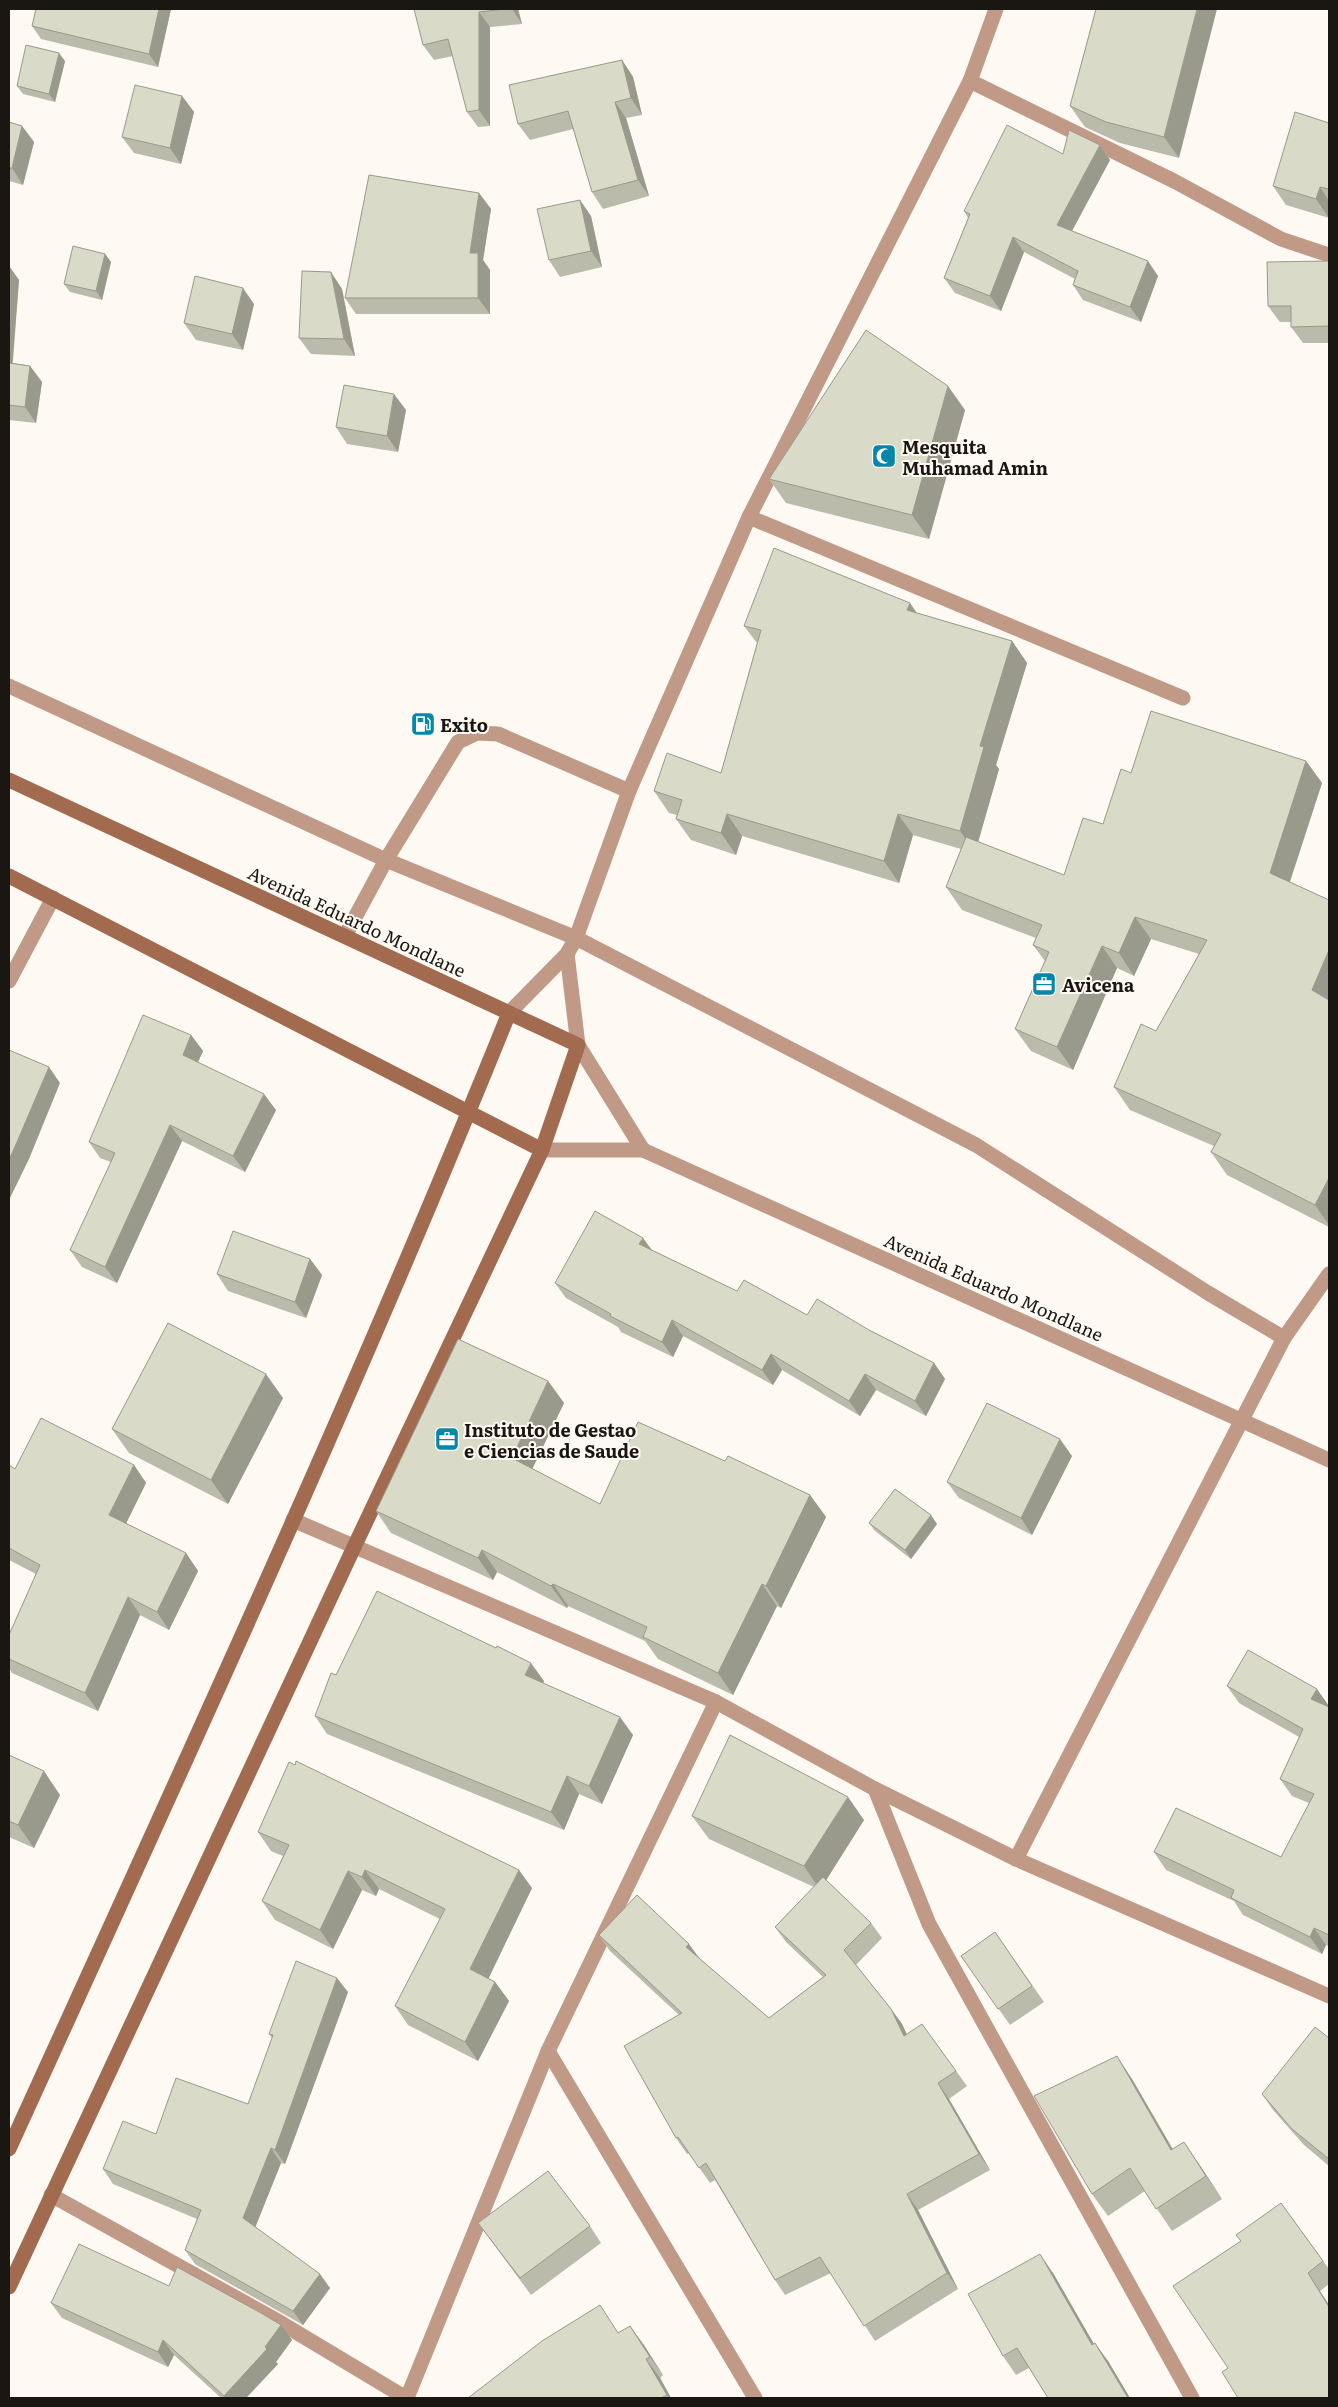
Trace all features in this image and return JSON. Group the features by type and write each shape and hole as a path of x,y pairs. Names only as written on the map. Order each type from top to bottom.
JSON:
{"street":[{"path":"9,2150 292,1520 469,1112 509,1013 567,954 576,938 629,791 749,517 970,81 996,9"},
{"path":"970,81 1174,181 1281,239 1329,255"},
{"path":"749,517 1183,698"},
{"path":"9,686 386,860 576,938 976,1145 1208,1293 1284,1338"},
{"path":"345,936 386,860 458,742 477,733 498,734 629,791"},
{"name":"Avenida Eduardo Mondlane","path":"9,780 578,1045"},
{"name":"Avenida Eduardo Mondlane","path":"9,876 542,1150 643,1150 1243,1419 1329,1460"},
{"path":"9,981 53,898"},
{"path":"567,954 578,1045 643,1150"},
{"path":"9,2287 50,2195 542,1150 578,1045"},
{"path":"1016,1859 1284,1338 1329,1274"},
{"path":"292,1520 355,1545 716,1702 875,1789 1016,1859 1329,1996"},
{"path":"50,2195 276,2320 406,2398 548,2050 716,1702"},
{"path":"875,1789 929,1924 1192,2398"},
{"path":"548,2050 755,2398"}],"building":[{"path":"36,9 159,9 149,54 32,26"},
{"path":"414,9 505,9 479,12 479,110 467,112 448,39 423,45"},
{"path":"1096,9 1197,9 1164,137 1106,122 1070,106"},
{"path":"26,45 59,53 49,94 17,86"},
{"path":"622,60 631,98 615,102 638,180 592,192 568,111 518,124 509,85"},
{"path":"135,85 182,96 170,148 122,137"},
{"path":"1295,112 1329,123 1329,189 1320,187 1316,199 1273,186"},
{"path":"9,122 22,126 12,168 9,168"},
{"path":"1007,125 1063,154 1069,130 1100,145 1057,225 1148,261 1130,307 1073,285 1078,271 1013,237 990,296 944,278 970,214 964,211"},
{"path":"369,175 479,193 470,253 478,253 478,298 345,298"},
{"path":"580,200 591,251 549,260 537,209"},
{"path":"73,246 105,254 96,291 64,284"},
{"path":"1329,261 1329,326 1291,327 1291,306 1268,306 1267,262"},
{"path":"302,271 331,272 344,339 299,338"},
{"path":"195,276 243,288 232,334 184,323"},
{"name":"Mesquita Muhamad Amin","path":"866,330 948,386 912,515 769,479"},
{"path":"9,363 30,366 25,407 9,405"},
{"path":"344,385 394,394 387,436 336,427"},
{"path":"774,548 910,603 907,610 1012,641 980,746 984,747 960,831 898,814 884,861 727,814 721,833 676,819 682,800 654,791 667,753 721,773 761,630 744,626"},
{"path":"1151,711 1306,761 1270,873 1329,900 1329,950 1312,990 1329,1000 1329,1178 1315,1205 1211,1152 1221,1134 1114,1087 1141,1024 1156,1031 1207,940 1135,917 1119,953 1102,946 1057,1047 1015,1029 1049,952 1033,945 1042,925 946,887 966,837 1064,875 1083,818 1103,824 1121,769 1131,773"},
{"path":"143,1015 191,1035 183,1055 264,1094 233,1156 170,1125 105,1267 70,1250 115,1153 89,1142"},
{"path":"9,1050 49,1067 9,1160"},
{"path":"595,1211 643,1238 639,1244 737,1291 744,1280 807,1315 817,1299 869,1330 934,1363 915,1401 865,1374 849,1401 771,1354 762,1370 672,1320 662,1342 610,1316 611,1314 555,1283"},
{"path":"233,1231 310,1259 295,1302 217,1274"},
{"path":"168,1323 266,1374 211,1480 112,1429"},
{"path":"458,1339 548,1381 512,1458 600,1504 638,1422 725,1461 728,1456 810,1495 766,1586 762,1584 718,1673 643,1637 647,1627 553,1584 551,1586 482,1550 478,1558 376,1511"},
{"path":"987,1403 1060,1439 1021,1518 947,1482"},
{"path":"41,1418 134,1465 109,1515 186,1553 157,1612 128,1597 85,1693 9,1659 9,1635 40,1565 9,1548 9,1465 15,1469"},
{"path":"895,1489 931,1515 905,1550 869,1523"},
{"path":"377,1591 531,1663 525,1675 620,1717 589,1786 567,1776 551,1812 315,1716 331,1673 336,1675"},
{"path":"1248,1650 1317,1689 1311,1699 1329,1707 1329,1935 1314,1928 1310,1937 1231,1898 1234,1890 1154,1852 1176,1808 1281,1857 1314,1794 1280,1779 1303,1729 1227,1686"},
{"path":"730,1735 848,1797 804,1866 692,1816"},
{"path":"9,1755 44,1771 18,1825 9,1821"},
{"path":"296,1761 519,1870 470,1969 495,1982 465,2042 395,2006 445,1909 365,1870 362,1877 348,1871 320,1930 262,1901 289,1845 258,1832 289,1762 295,1765"},
{"path":"823,1877 871,1923 844,1950 891,2009 904,2036 922,2024 956,2071 938,2083 979,2154 907,2194 947,2273 864,2326 820,2257 775,2280 706,2163 699,2168 678,2137 676,2138 624,2046 682,2013 599,1935 637,1895 689,1944 686,1947 769,2018 826,1975 775,1927"},
{"path":"995,1932 1032,1986 998,2009 961,1956"},
{"path":"296,1961 337,1978 275,2150 271,2148 243,2218 320,2274 293,2311 185,2250 201,2210 103,2169 123,2121 156,2134 176,2078 248,2104 273,2035 269,2034"},
{"path":"1315,2027 1329,2038 1329,2159 1292,2129 1262,2094"},
{"path":"1117,2056 1171,2150 1184,2142 1206,2176 1156,2209 1130,2168 1092,2194 1034,2096"},
{"path":"548,2171 590,2226 520,2278 478,2223"},
{"path":"1281,2203 1323,2261 1308,2273 1329,2307 1329,2398 1238,2398 1222,2372 1228,2368 1173,2286 1241,2241 1236,2235"},
{"path":"79,2244 169,2286 177,2267 281,2325 265,2347 267,2349 224,2396 163,2340 158,2352 51,2303"},
{"path":"1040,2254 1092,2345 1095,2343 1128,2398 1048,2398 1017,2348 1003,2356 968,2294"},
{"path":"600,2305 618,2333 630,2326 650,2357 646,2359 667,2395 661,2398 468,2398 542,2341"}],"place":[{"name":"Mesquita Muhamad Amin","path":"884,456"},
{"name":"Exito","path":"423,724"},
{"name":"Avicena","path":"1044,984"},
{"name":"Instituto de Gestao e Ciencias de Saude","path":"447,1439"}]}
